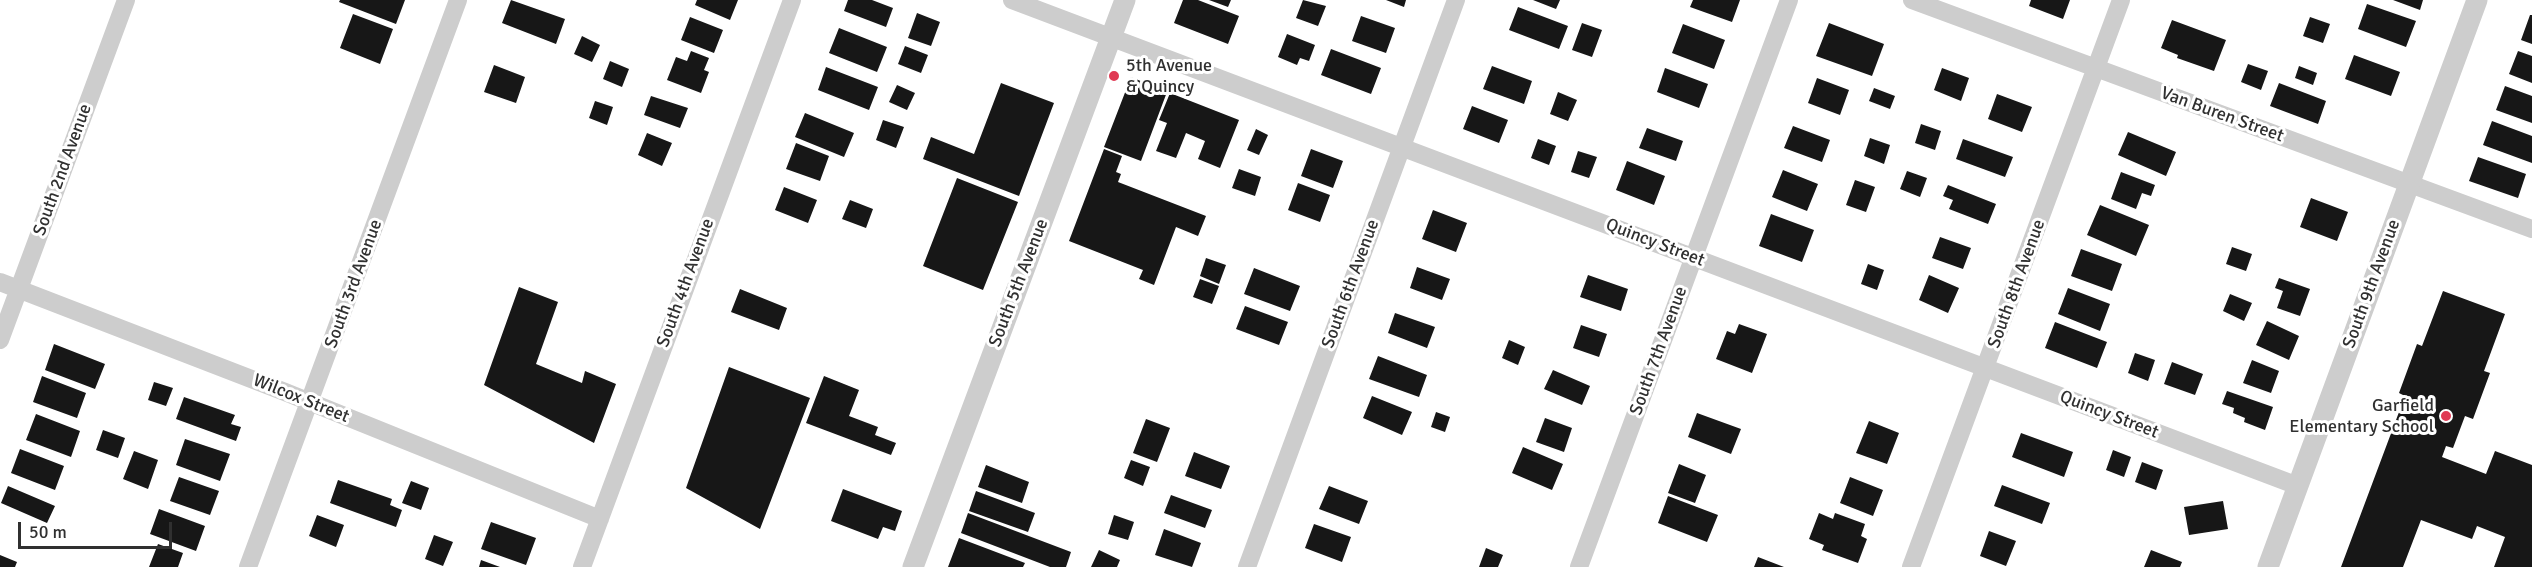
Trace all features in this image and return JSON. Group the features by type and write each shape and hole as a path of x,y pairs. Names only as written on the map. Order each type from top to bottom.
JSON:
{"street":[{"name":"South 2nd Avenue","path":"0,340 126,0"},
{"name":"South 3rd Avenue","path":"248,567 458,0"},
{"name":"South 4th Avenue","path":"582,567 792,0"},
{"name":"Quincy Street","path":"1012,0 2298,486"},
{"name":"South 5th Avenue","path":"913,567 1125,0"},
{"name":"South 6th Avenue","path":"1247,567 1456,0"},
{"name":"South 7th Avenue","path":"1579,567 1789,0"},
{"name":"Van Buren Street","path":"1912,0 2532,229"},
{"name":"South 8th Avenue","path":"1911,567 2121,0"},
{"name":"South 9th Avenue","path":"2268,567 2477,0"},
{"name":"Wilcox Street","path":"0,282 310,402 600,519"}],"building":[{"path":"340,0 405,0 396,24 339,2"},
{"path":"511,0 565,19 556,44 502,23"},
{"path":"697,0 738,0 730,20 695,5"},
{"path":"848,0 872,0 893,8 886,27 844,11"},
{"path":"1183,0 1198,0 1239,16 1228,44 1174,23"},
{"path":"1209,0 1231,0 1228,7"},
{"path":"1303,0 1326,6 1318,26 1296,18"},
{"path":"1386,0 1406,0 1404,7"},
{"path":"1533,0 1560,0 1556,9"},
{"path":"1693,0 1740,0 1732,22 1690,7"},
{"path":"2031,0 2070,0 2063,19 2029,6"},
{"path":"2393,0 2423,0 2420,10"},
{"path":"2367,4 2416,21 2406,47 2358,29"},
{"path":"1518,7 1568,26 1559,49 1509,30"},
{"path":"917,13 940,22 931,46 908,38"},
{"path":"353,14 393,29 380,64 340,48"},
{"path":"2530,15 2532,15 2532,44 2521,40"},
{"path":"1361,16 1395,28 1386,53 1352,41"},
{"path":"690,17 723,30 714,53 681,40"},
{"path":"2310,17 2330,24 2323,43 2303,36"},
{"path":"2172,20 2226,40 2214,71 2177,58 2178,55 2161,48"},
{"path":"1582,23 1602,30 1592,57 1572,50"},
{"path":"1829,23 1884,44 1872,76 1816,56"},
{"path":"1683,24 1725,40 1714,69 1672,53"},
{"path":"839,28 887,47 877,72 829,53"},
{"path":"1287,34 1315,45 1309,61 1300,58 1297,65 1278,57"},
{"path":"582,36 600,45 592,62 574,54"},
{"path":"905,46 928,55 921,73 898,64"},
{"path":"1331,49 1381,68 1371,94 1321,75"},
{"path":"691,51 709,58 704,70 709,72 701,93 667,80 676,57 687,61"},
{"path":"2518,51 2532,56 2532,83 2509,74"},
{"path":"2354,55 2400,72 2391,96 2345,79"},
{"path":"610,61 629,69 622,87 603,79"},
{"path":"2248,64 2268,71 2261,90 2241,82"},
{"path":"494,65 525,77 516,103 484,92"},
{"path":"1492,66 1532,81 1524,104 1483,89"},
{"path":"2299,66 2317,73 2313,85 2295,78"},
{"path":"826,67 878,87 869,110 818,90"},
{"path":"1665,68 1708,84 1699,108 1657,92"},
{"path":"1942,68 1969,78 1961,101 1934,90"},
{"path":"1131,77 1167,92 1141,161 1104,147"},
{"path":"1817,78 1849,90 1840,115 1808,103"},
{"path":"1001,83 1054,103 1019,196 923,159 931,137 974,154"},
{"path":"2279,83 2326,101 2318,124 2270,106"},
{"path":"897,85 915,93 907,110 889,102"},
{"path":"2505,86 2532,96 2532,123 2496,110"},
{"path":"1874,88 1895,96 1890,109 1869,101"},
{"path":"1558,92 1577,100 1568,121 1550,114"},
{"path":"1170,93 1239,120 1220,168 1198,159 1205,141 1186,133 1176,158 1156,151 1167,123 1159,120"},
{"path":"1997,94 2032,107 2022,132 1988,119"},
{"path":"651,96 688,108 680,128 644,115"},
{"path":"595,101 613,107 607,125 589,118"},
{"path":"1472,106 1508,120 1499,143 1463,129"},
{"path":"805,113 854,133 844,157 795,137"},
{"path":"883,120 904,127 896,148 876,140"},
{"path":"2492,121 2532,136 2532,163 2483,145"},
{"path":"1921,124 1941,131 1935,150 1915,143"},
{"path":"1793,126 1830,140 1822,162 1784,148"},
{"path":"1647,128 1683,141 1676,161 1639,148"},
{"path":"1256,129 1268,135 1259,155 1247,150"},
{"path":"2128,132 2176,152 2166,176 2118,155"},
{"path":"647,133 672,143 662,166 638,155"},
{"path":"1870,138 1890,145 1884,164 1864,156"},
{"path":"1538,139 1556,146 1549,165 1531,158"},
{"path":"1963,139 2013,157 2005,177 1956,159"},
{"path":"796,143 829,156 820,181 786,169"},
{"path":"1104,149 1122,156 1116,172 1121,174 1118,182 1206,216 1198,236 1176,227 1154,285 1139,279 1143,270 1069,241"},
{"path":"1311,149 1343,161 1333,188 1301,176"},
{"path":"1578,151 1597,157 1589,178 1571,172"},
{"path":"2478,157 2526,174 2518,198 2469,181"},
{"path":"1627,161 1665,176 1654,205 1616,190"},
{"path":"1239,169 1261,177 1255,196 1232,188"},
{"path":"1783,170 1818,184 1807,211 1772,197"},
{"path":"1907,171 1927,178 1920,197 1900,189"},
{"path":"2121,172 2155,185 2151,196 2142,193 2136,209 2111,199"},
{"path":"957,178 1018,202 983,290 923,266"},
{"path":"1855,180 1875,187 1866,212 1846,205"},
{"path":"1298,183 1330,195 1320,222 1288,210"},
{"path":"1948,185 1996,204 1988,224 1949,209 1953,200 1943,196"},
{"path":"784,187 817,200 808,223 775,210"},
{"path":"2311,198 2348,212 2337,241 2300,227"},
{"path":"850,200 873,209 866,228 842,219"},
{"path":"2100,205 2149,225 2136,256 2087,235"},
{"path":"1433,210 1467,223 1456,252 1422,239"},
{"path":"1771,214 1814,230 1802,262 1759,246"},
{"path":"1940,237 1971,248 1963,269 1932,258"},
{"path":"2232,247 2252,254 2246,271 2226,264"},
{"path":"2081,249 2122,264 2112,291 2071,276"},
{"path":"1206,258 1226,265 1219,284 1200,276"},
{"path":"1868,264 1884,270 1877,290 1861,284"},
{"path":"1417,267 1450,279 1442,300 1410,288"},
{"path":"1254,268 1300,286 1290,311 1244,294"},
{"path":"1588,275 1628,289 1621,311 1580,297"},
{"path":"1929,275 1959,288 1948,313 1919,300"},
{"path":"2279,278 2310,289 2300,316 2277,308 2283,291 2275,288"},
{"path":"1200,279 1219,286 1212,304 1193,297"},
{"path":"519,287 558,302 536,364 582,383 585,371 616,384 594,443 484,385"},
{"path":"2068,288 2110,304 2100,331 2058,314"},
{"path":"740,289 787,308 779,330 731,312"},
{"path":"2443,291 2505,314 2484,371 2490,373 2473,419 2465,416 2453,448 2446,446 2442,457 2486,474 2495,451 2532,465 2532,567 2494,567 2505,537 2477,526 2472,539 2421,520 2403,567 2341,567 2405,396 2399,393 2417,344 2422,346"},
{"path":"2230,294 2252,303 2244,321 2223,311"},
{"path":"1245,306 1288,322 1279,345 1236,329"},
{"path":"1395,313 1435,327 1427,348 1388,333"},
{"path":"2267,321 2299,336 2289,360 2256,345"},
{"path":"2055,322 2107,342 2097,368 2045,348"},
{"path":"1739,324 1767,334 1752,373 1716,359 1727,331 1735,334"},
{"path":"1581,325 1607,334 1599,357 1573,348"},
{"path":"1509,340 1525,347 1518,365 1502,358"},
{"path":"54,344 105,364 95,389 45,370"},
{"path":"2135,353 2155,360 2148,381 2128,373"},
{"path":"1378,356 1427,375 1419,397 1369,379"},
{"path":"2252,360 2279,371 2271,393 2243,383"},
{"path":"2172,362 2203,374 2195,395 2164,384"},
{"path":"729,367 810,398 760,529 686,488"},
{"path":"1553,370 1590,386 1582,405 1544,389"},
{"path":"42,376 86,393 77,418 33,402"},
{"path":"824,376 859,390 849,416 878,427 875,435 896,443 891,455 806,423"},
{"path":"154,382 173,388 166,406 148,400"},
{"path":"2227,391 2273,407 2265,430 2244,422 2245,418 2233,413 2234,408 2222,404"},
{"path":"1372,396 1412,412 1402,435 1363,418"},
{"path":"184,397 235,415 231,424 241,427 236,441 176,419"},
{"path":"1436,412 1450,417 1445,432 1431,427"},
{"path":"1697,413 1741,429 1731,454 1688,437"},
{"path":"36,414 80,431 71,457 26,440"},
{"path":"1545,418 1572,428 1564,452 1536,442"},
{"path":"1146,419 1170,428 1157,462 1133,453"},
{"path":"1869,421 1899,433 1887,464 1856,453"},
{"path":"103,430 125,438 118,458 96,450"},
{"path":"2021,433 2073,452 2064,477 2012,457"},
{"path":"185,439 230,454 220,481 176,465"},
{"path":"1523,447 1563,464 1552,490 1512,473"},
{"path":"20,449 64,466 55,490 11,473"},
{"path":"2113,450 2131,457 2124,477 2106,470"},
{"path":"134,451 158,460 148,489 123,479"},
{"path":"1194,452 1230,466 1221,489 1185,476"},
{"path":"1131,460 1150,467 1143,486 1124,478"},
{"path":"2142,462 2163,470 2156,490 2135,482"},
{"path":"1679,464 1706,475 1695,503 1668,493"},
{"path":"986,465 1029,482 1022,503 978,487"},
{"path":"179,477 219,491 210,515 170,501"},
{"path":"1850,477 1883,490 1873,516 1840,503"},
{"path":"338,480 392,499 390,505 402,510 396,527 330,503"},
{"path":"411,481 429,488 421,510 402,503"},
{"path":"2002,485 2050,503 2042,524 1994,506"},
{"path":"8,486 55,506 47,523 1,503"},
{"path":"1329,486 1368,501 1359,524 1319,509"},
{"path":"843,489 902,511 895,531 883,527 878,539 831,521"},
{"path":"976,491 1035,513 1028,532 969,511"},
{"path":"1171,495 1212,510 1205,528 1164,513"},
{"path":"1668,496 1718,515 1707,542 1658,523"},
{"path":"2223,501 2228,529 2189,535 2184,507"},
{"path":"159,509 205,526 196,551 150,534"},
{"path":"968,513 1071,552 1066,567 1050,567 961,533"},
{"path":"1819,513 1833,519 1835,513 1865,524 1861,536 1867,539 1858,563 1822,550 1824,545 1809,539"},
{"path":"317,515 344,525 336,547 309,536"},
{"path":"1114,515 1134,522 1128,540 1108,534"},
{"path":"491,522 536,538 526,565 481,549"},
{"path":"1314,524 1351,537 1342,562 1305,548"},
{"path":"1164,529 1201,543 1192,567 1155,555"},
{"path":"1989,531 2016,541 2006,566 1980,556"},
{"path":"434,535 453,542 443,566 425,559"},
{"path":"959,538 1025,563 1023,567 948,567"},
{"path":"158,544 183,553 178,567 149,567"},
{"path":"1486,548 1503,555 1498,567 1479,567"},
{"path":"1099,550 1120,560 1117,567 1091,567"},
{"path":"2151,550 2182,562 2180,567 2144,567"},
{"path":"0,555 17,562 15,567 0,567"},
{"path":"1758,557 1784,567 1754,567"},
{"path":"481,560 500,567 479,567"}],"place":[{"name":"5th Avenue & Quincy","path":"1114,76"},
{"name":"Garfield Elementary School","path":"2446,416"}]}
